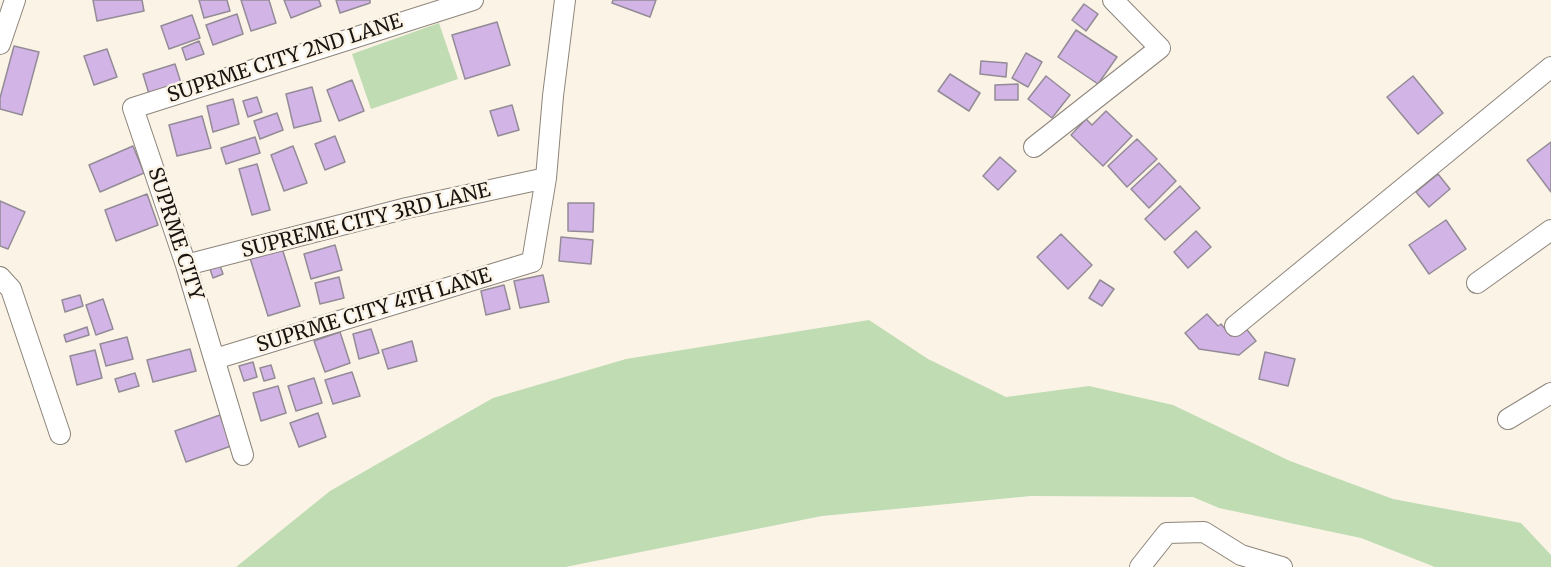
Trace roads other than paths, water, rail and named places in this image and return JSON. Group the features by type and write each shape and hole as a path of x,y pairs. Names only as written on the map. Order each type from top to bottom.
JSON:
{"street":[{"path":"0,44 15,0"},
{"name":"SUPRME CITY 2ND LANE","path":"133,108 473,0"},
{"path":"546,178 565,0"},
{"path":"1034,147 1160,48 1113,0"},
{"path":"1235,326 1551,67"},
{"name":"SUPRME CITY","path":"133,108 186,265 243,455"},
{"name":"SUPRME CITY 4TH LANE","path":"215,359 532,262 546,178"},
{"name":"SUPREME CITY 3RD LANE","path":"186,265 407,208 546,178"},
{"path":"1477,283 1551,230"},
{"path":"0,277 11,289 60,434"},
{"path":"1508,419 1551,393"},
{"path":"1140,567 1167,533 1204,532 1240,555 1282,567"}]}
